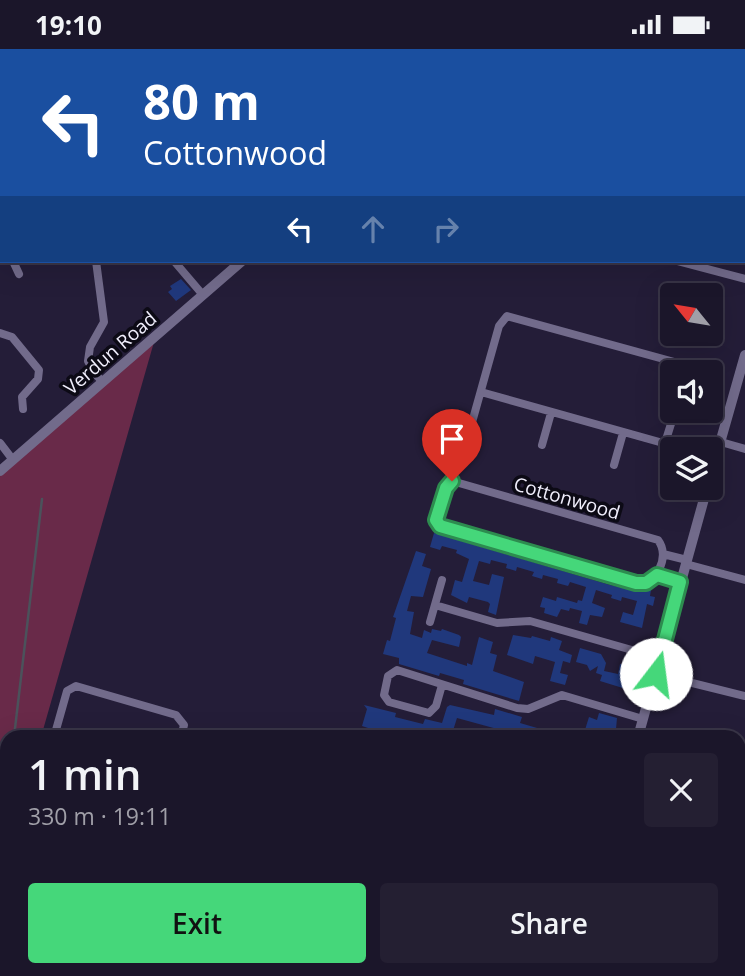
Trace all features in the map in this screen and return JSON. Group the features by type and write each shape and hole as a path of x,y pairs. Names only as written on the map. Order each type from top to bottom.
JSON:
{"street":[{"path":"14,263 19,274"},
{"path":"96,263 104,322 90,347 88,361 103,382"},
{"path":"176,263 203,295"},
{"name":"Verdun Road","path":"0,471 240,263"},
{"path":"685,263 745,279"},
{"path":"471,426 499,326 507,316 666,360"},
{"path":"0,333 12,337 39,370 38,379 22,397 23,409"},
{"path":"722,437 745,355"},
{"path":"481,392 660,442"},
{"path":"542,445 551,413"},
{"path":"614,465 623,433"},
{"path":"0,443 13,460"},
{"path":"723,443 745,449"},
{"name":"Cottonwood","path":"657,575 646,583 636,583 443,527 436,520 446,488 452,481 655,539 662,546 663,554"},
{"path":"640,730 704,500"},
{"path":"680,582 657,575 663,554 745,580"},
{"path":"430,622 442,580"},
{"path":"435,605 497,623 530,621 660,658"},
{"path":"442,685 436,706 429,713 395,704 384,698 388,676 397,670 517,708 528,709 562,695 643,719"},
{"path":"656,674 745,696"},
{"path":"56,730 67,691 72,687 81,687 176,715 184,725 183,730"}],"shaded area":[{"path":"154,342 43,730 0,730 0,476"}],"building":[{"path":"181,279 191,290 176,301 168,292 172,289 170,286"},
{"path":"434,533 610,585 640,592 641,589 651,590 650,596 655,597 653,606 647,604 642,628 620,622 623,612 633,615 637,601 622,597 621,601 596,590 592,603 605,608 602,617 590,615 587,625 579,623 582,611 561,609 557,617 544,613 545,608 540,607 543,597 556,601 557,597 577,603 578,600 582,601 586,587 570,582 568,586 557,583 558,579 543,575 542,579 532,576 534,572 517,567 516,571 506,568 507,564 491,560 490,564 479,561 473,581 489,585 492,574 504,577 496,615 488,612 488,602 469,597 467,603 451,595 455,580 462,582 469,559 456,553 457,550 442,546 440,550 430,547"},
{"path":"416,551 426,554 422,566 431,569 423,597 411,596 407,611 414,612 410,634 422,638 424,630 431,633 432,629 442,629 459,635 459,647 432,640 427,653 467,666 467,663 472,665 479,637 493,642 490,653 497,655 493,671 524,682 519,701 463,684 464,680 399,664 399,658 383,654 387,640 390,641 396,618 393,617"},
{"path":"513,635 550,641 551,637 562,641 559,650 572,655 570,663 563,661 560,673 568,675 565,685 550,681 555,662 535,656 533,664 507,655"},
{"path":"580,648 601,654 606,663 604,671 618,674 620,664 628,666 626,689 600,681 602,675 596,673 598,666 590,671 587,665 576,662"},
{"path":"364,705 396,713 395,717 423,724 425,719 442,723 450,705 494,715 495,709 522,717 520,723 544,730 501,730 457,718 453,730 374,730 362,726 367,709"},
{"path":"599,713 617,718 616,729 585,730 589,717 597,720"}],"waterway":[{"path":"15,730 42,499"}],"route":[{"path":"452,481 446,488 436,520 440,526 636,583 646,583 657,575 680,582 656,674"}]}
